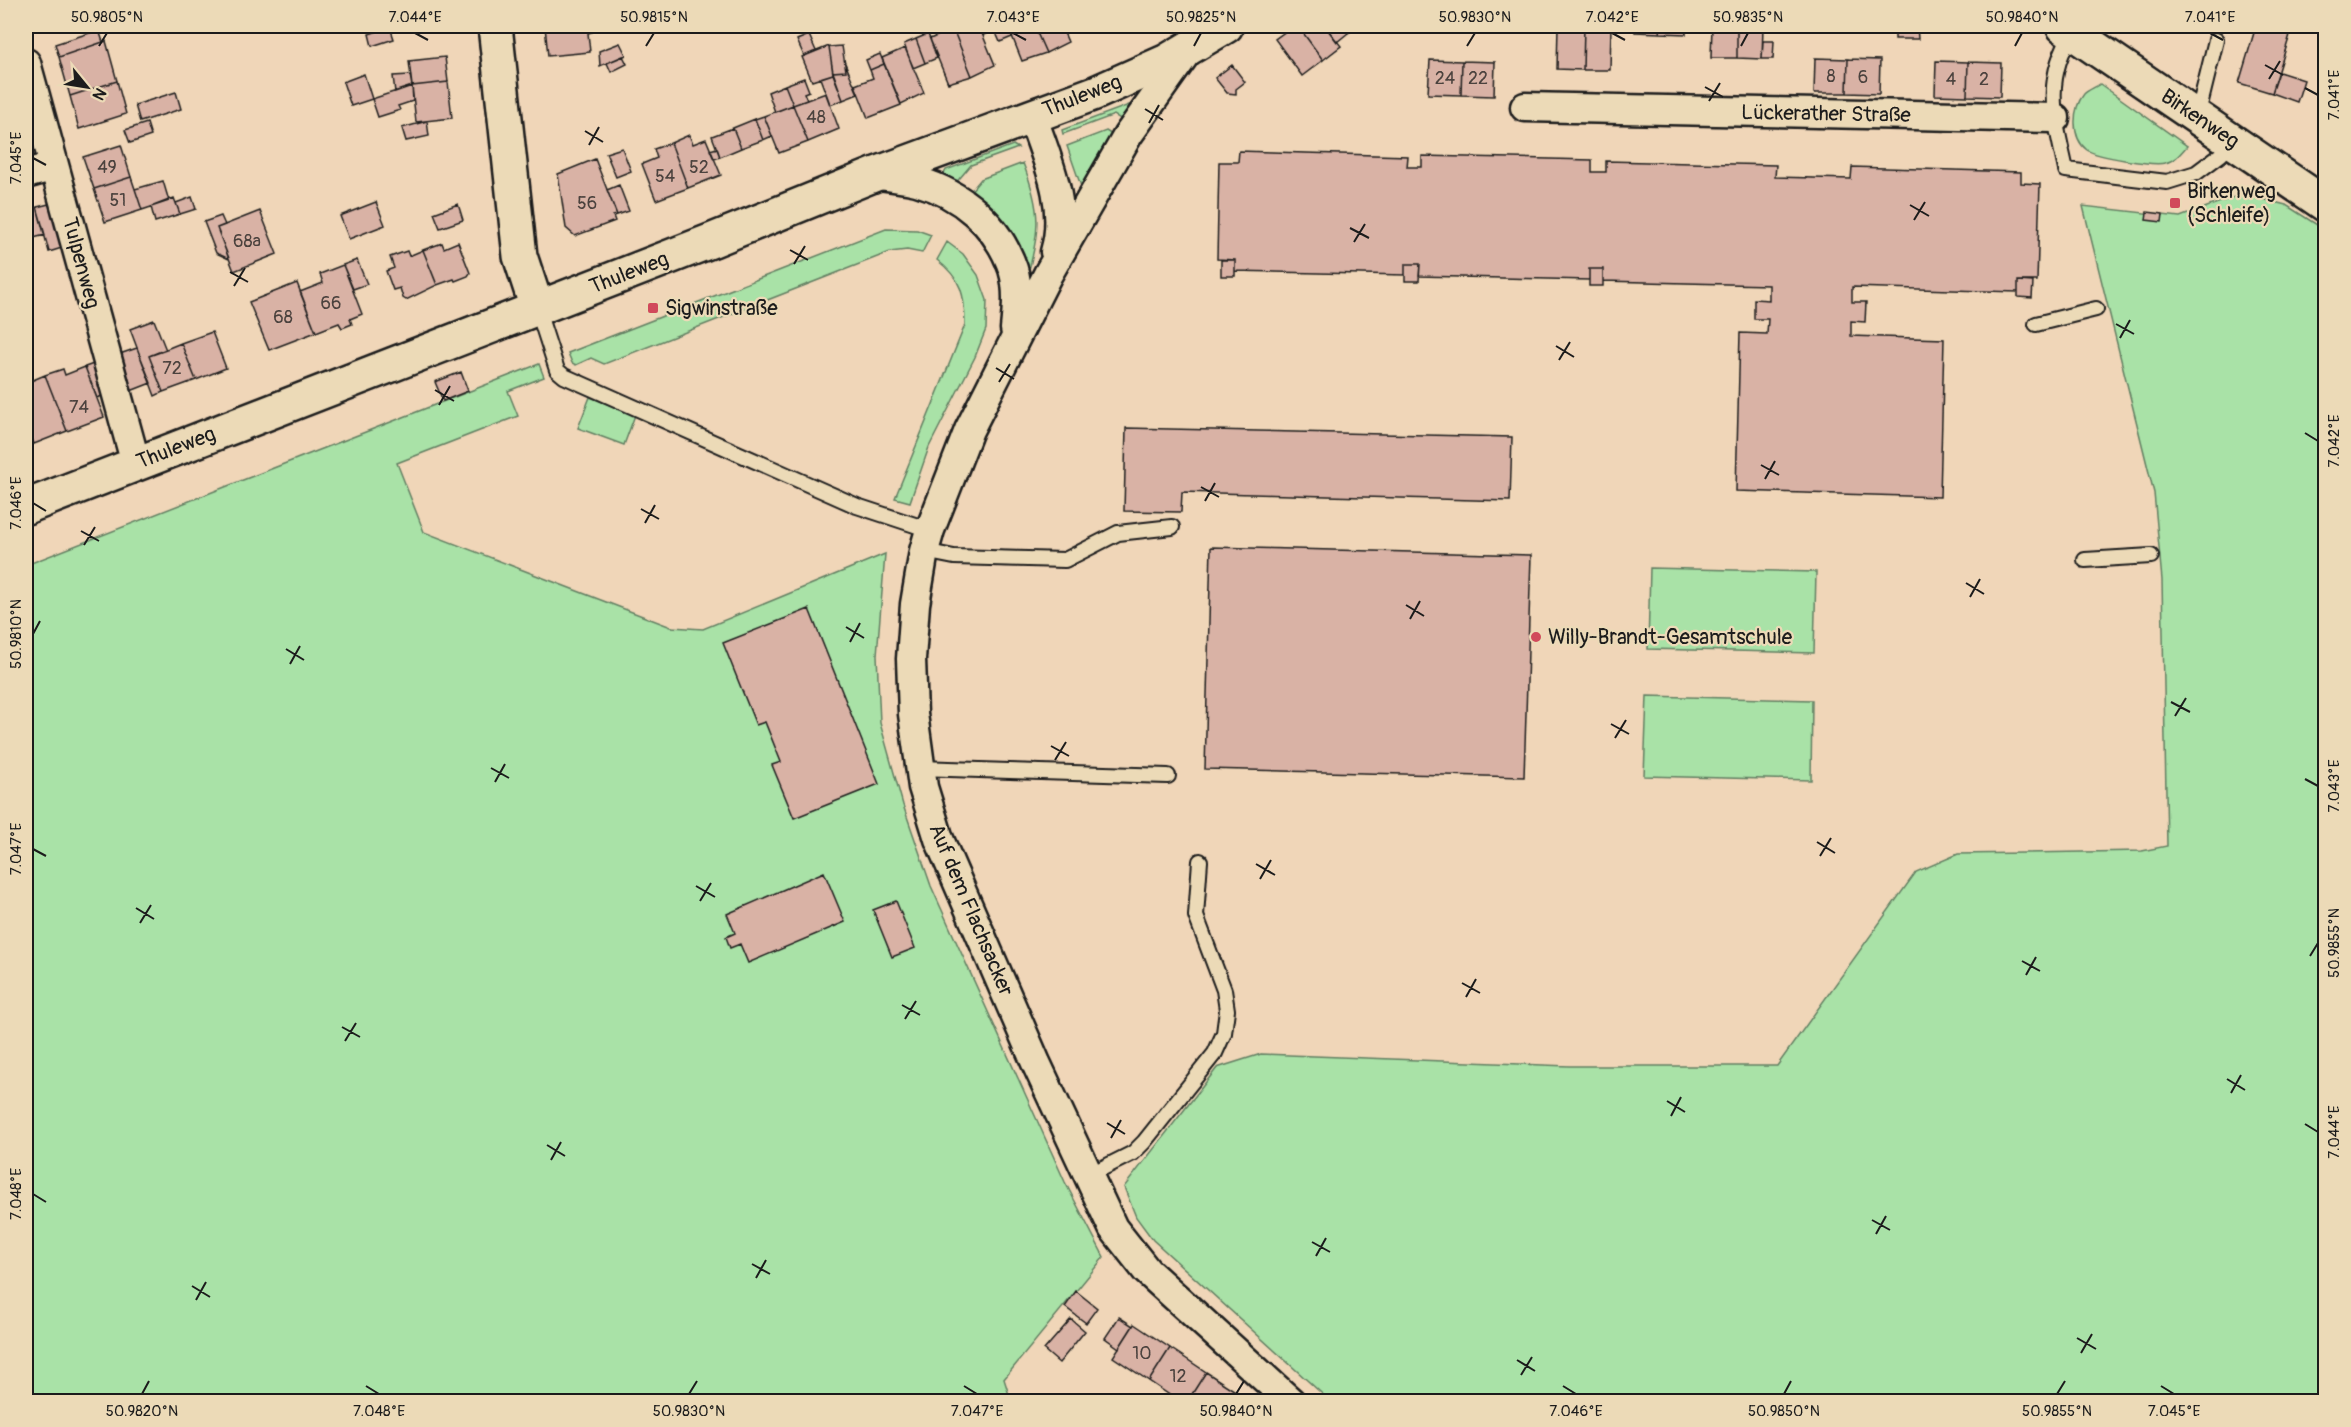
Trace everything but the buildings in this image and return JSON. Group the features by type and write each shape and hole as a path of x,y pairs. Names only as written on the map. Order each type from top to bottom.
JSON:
{"street":[{"path":"495,26 520,256 537,308"},
{"name":"Thuleweg","path":"26,507 876,174 1095,93 1189,49 1226,26"},
{"name":"Birkenweg","path":"2068,29 2325,205"},
{"name":"Auf dem Flachsacker","path":"1189,49 1128,135 1048,274 969,429 927,540 915,604 911,659 913,714 919,768 939,839 1087,1176 1113,1228 1147,1271 1291,1401"},
{"name":"Tulpenweg","path":"26,63 136,464"},
{"name":"Lückerather Straße","path":"1525,107 2055,118"},
{"name":"Auf dem Flachsacker","path":"1032,116 1054,178 1059,209 1058,242 1048,274"},
{"path":"26,174 54,166"},
{"name":"Auf dem Flachsacker","path":"876,174 918,182 956,198 974,210 997,236 1014,271 1018,306 1014,342"}],"lane":[{"path":"2068,29 2057,63 2054,84 2055,118 2066,170 2167,182 2196,173 2233,142"},
{"path":"2192,114 2201,101 2216,40"},
{"path":"537,308 557,370 564,376 857,506 927,540 954,557 1065,560 1118,533 1172,527"},
{"path":"2036,324 2096,309"},
{"path":"2085,560 2151,555"},
{"path":"919,768 1168,776"},
{"path":"1087,1176 1133,1153 1144,1142 1215,1053 1224,1033 1227,1010 1224,990 1196,916 1200,861"}],"green space":[{"path":"2100,84 2187,146 2172,160 2159,164 2113,158 2087,150 2078,138 2075,115 2084,94"},
{"path":"1137,102 1124,121 1114,115 1063,134 1062,130"},
{"path":"1106,131 1114,136 1083,192 1067,146"},
{"path":"1013,145 1018,148 971,165 954,185 942,178 946,170"},
{"path":"1023,163 1033,194 1037,221 1034,248 1026,280 970,192 981,179"},
{"path":"2242,194 2286,205 2325,230 2325,1401 1330,1401 1153,1240 1136,1217 1124,1187 1217,1068 1261,1054 1569,1066 1777,1066 1916,872 1958,854 2142,851 2167,846 2162,580 2154,493 2083,206 2180,217"},
{"path":"886,229 917,230 931,235 922,253 907,250 890,252 604,364 591,358 576,365 572,363 568,353"},
{"path":"947,242 963,254 978,275 987,300 986,329 975,357 929,447 910,502 895,498 965,325 963,296 957,281 937,260"},
{"path":"539,364 544,377 508,391 518,416 397,463 424,532 671,627 703,629 885,554 877,655 880,723 903,805 931,886 1065,1182 1104,1257 1004,1379 1011,1401 26,1402 26,565"},
{"path":"590,397 635,415 624,445 578,428"},
{"path":"1650,568 1816,572 1814,653 1648,649"},
{"path":"1647,696 1812,700 1811,780 1644,776"}],"place":[{"name":"Birkenweg (Schleife)","path":"2175,203"},
{"name":"Sigwinstraße","path":"653,308"},
{"name":"Willy-Brandt-Gesamtschule","path":"1536,637"}]}
